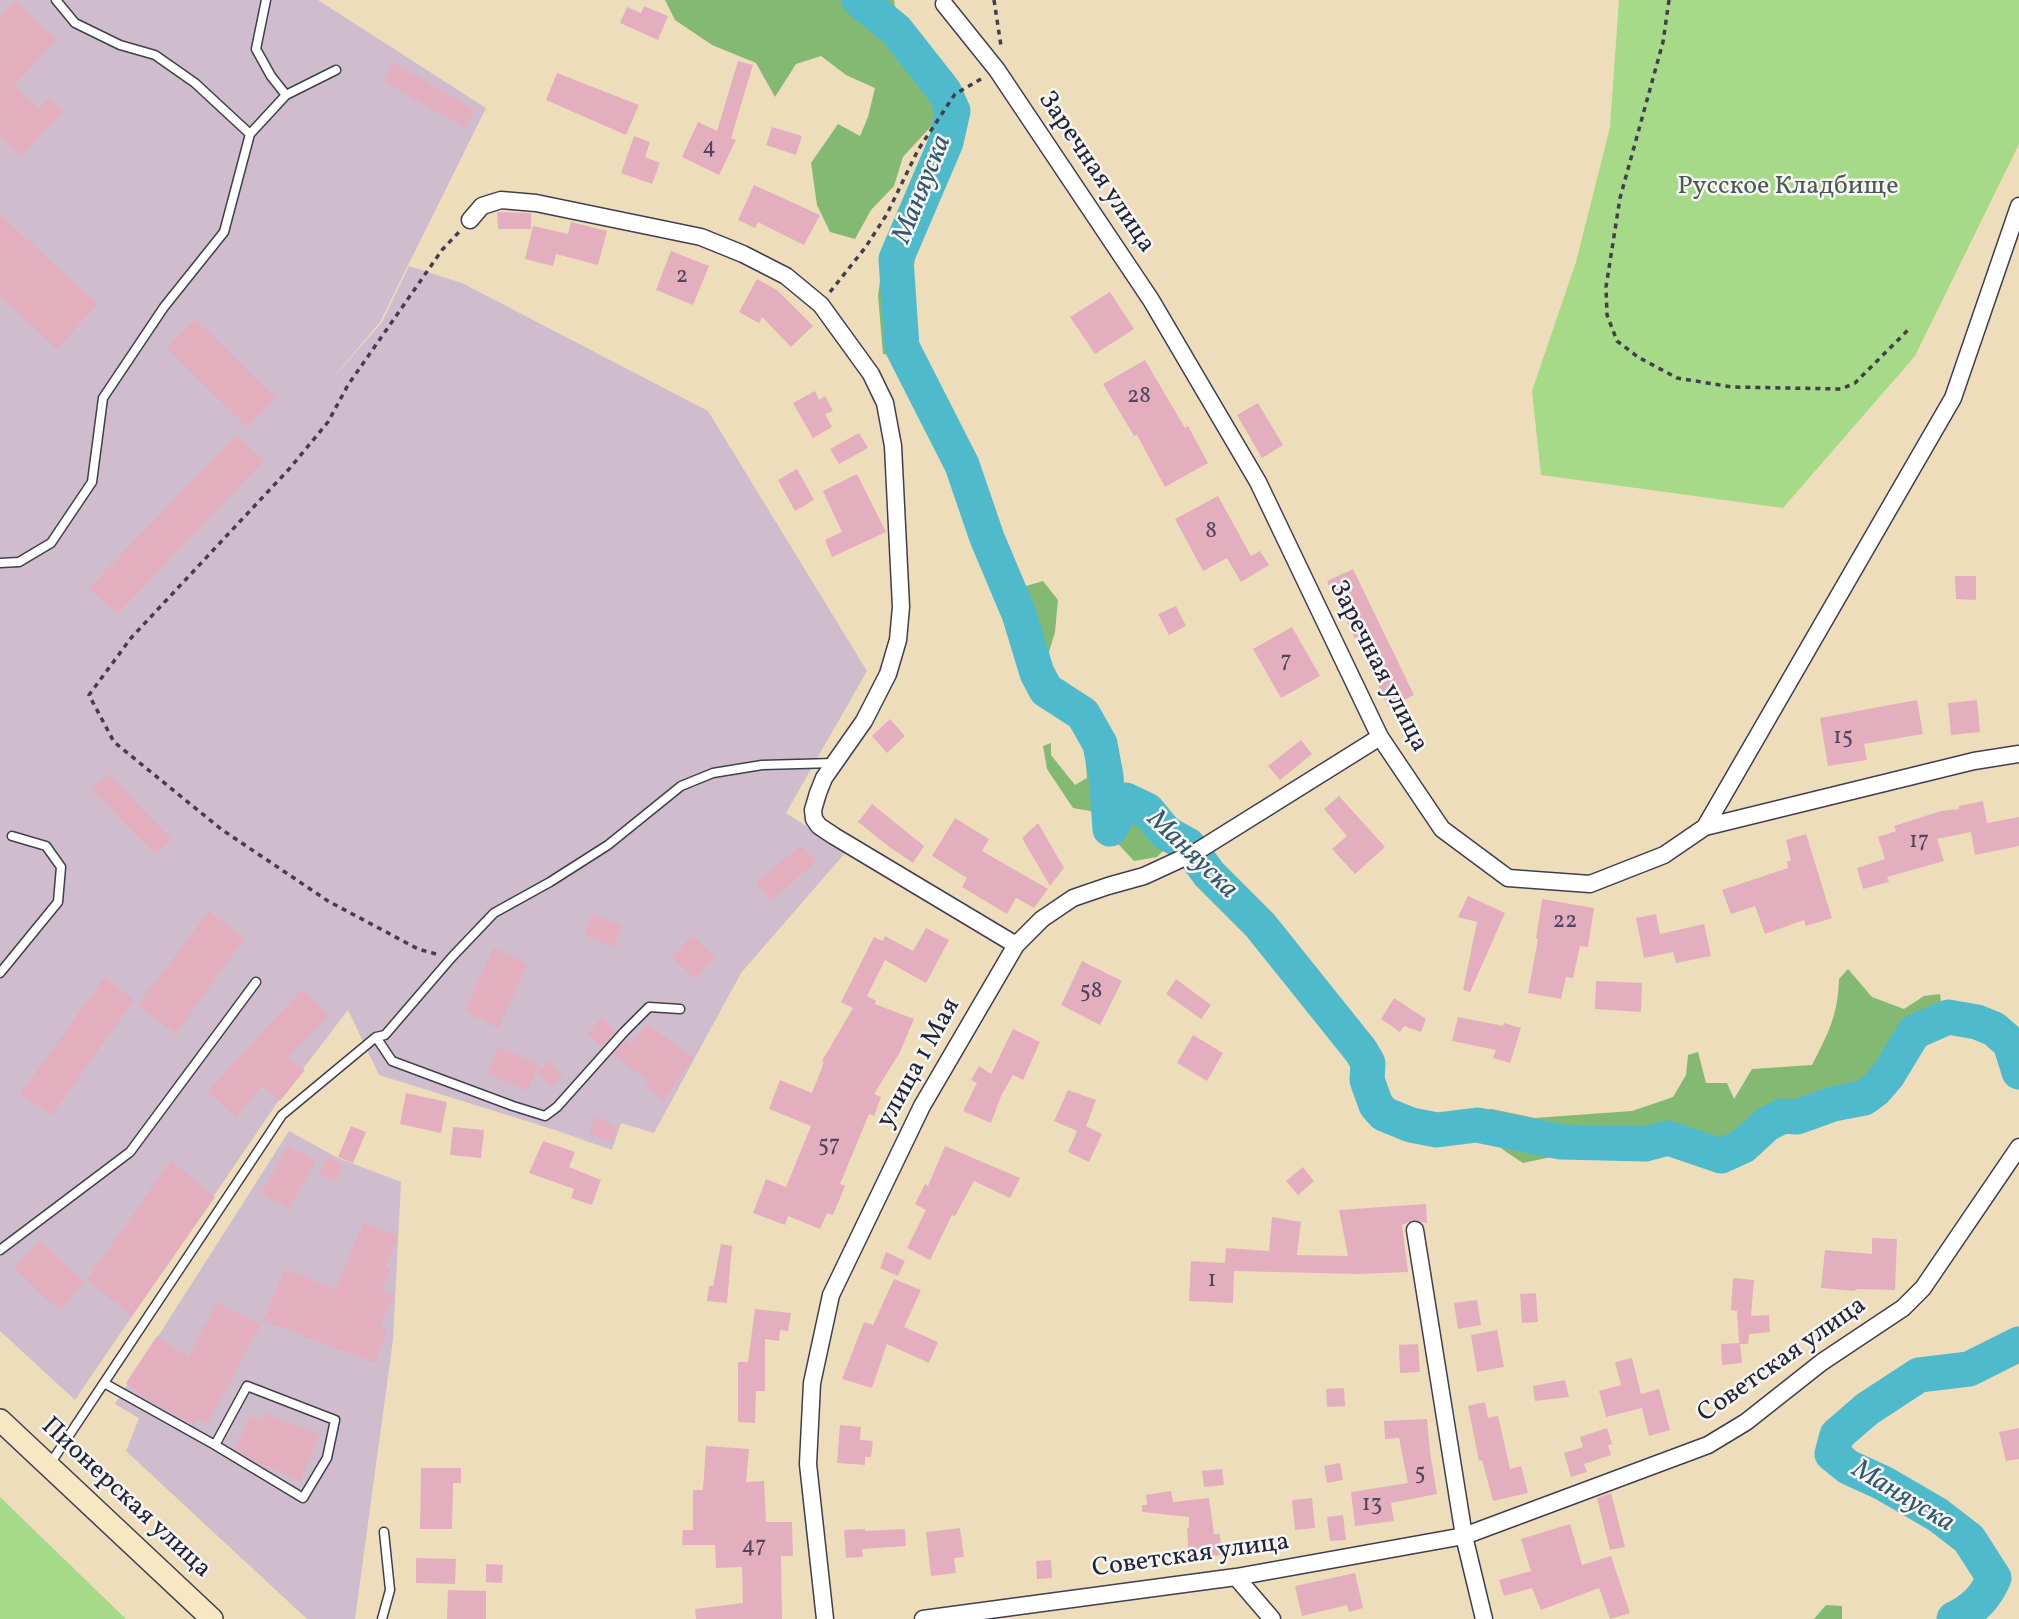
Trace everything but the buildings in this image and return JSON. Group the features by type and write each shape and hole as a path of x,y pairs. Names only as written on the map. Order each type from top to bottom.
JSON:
{"main road":[{"name":"Пионерская улица","path":"0,1420 212,1619"}],"street":[{"name":"Заречная улица","path":"942,2 997,70 1150,300 1258,482 1380,737 1442,829 1508,878 1590,884 1664,855 1705,827 1974,761 2019,754"},
{"path":"470,220 482,206 501,200 537,203 701,237 786,276 821,305 871,374 884,403 892,446 901,607 898,640 888,674 864,721 824,778 813,810 814,819 820,826 1016,945"},
{"path":"1705,827 1953,398 2019,206"},
{"name":"улица 1 Мая","path":"825,1619 808,1464 812,1383 831,1295 922,1106 1016,945 1042,919 1073,898 1144,876 1196,852 1380,737"},
{"name":"Советская улица","path":"923,1619 1236,1577 1464,1535 1708,1445 1746,1422 1822,1362 1903,1308 1923,1288 2019,1147"},
{"path":"1415,1230 1464,1535 1485,1619"},
{"path":"1236,1577 1272,1619"}],"lane":[{"path":"56,0 75,23 120,45 155,55 195,83 250,134"},
{"path":"265,0 256,49 271,76 286,95"},
{"path":"0,563 19,562 51,543 92,482 103,398 164,307 224,232 250,134 286,95 336,70"},
{"path":"49,1466 282,1115 376,1037 385,1035 452,957 494,914 608,845 681,786 713,773 762,765 835,762"},
{"path":"0,973 58,902 61,867 46,846 12,836"},
{"path":"0,1250 130,1152 256,982"},
{"path":"376,1037 392,1061 545,1116 557,1107 624,1031 649,1007 680,1009"},
{"path":"104,1383 215,1444 303,1498 327,1458 335,1420 247,1386 215,1444"},
{"path":"382,1619 390,1590 384,1532"}],"path":[{"path":"821,305 865,248 887,214 918,150 955,94 997,70 1002,57 994,0"},
{"path":"1669,0 1663,42 1620,198 1606,287 1607,315 1617,341 1638,357 1677,378 1732,387 1841,389 1856,383 1908,330"},
{"path":"452,957 418,949 328,901 220,829 114,742 89,695 131,638 290,468 328,422 348,385 413,291 442,250 470,220"}],"shaded area":[{"path":"0,0 318,0 486,108 380,322 327,385 382,322 409,266 462,283 708,411 867,671 786,813 846,852 741,973 654,1133 621,1123 612,1150 379,1075 348,1010 279,1100 75,1400 0,1331"},
{"path":"289,1131 338,1158 401,1182 393,1340 355,1619 307,1619 126,1451 139,1418 115,1404"}],"green space":[{"path":"665,0 894,0 898,26 934,70 954,129 947,171 924,208 905,316 902,357 883,354 878,296 884,250 934,123 903,157 894,186 871,210 855,239 830,232 817,205 811,163 838,124 860,136 875,88 846,75 821,56 796,64 775,97 756,63 712,45 675,20"},
{"name":"Русское Кладбище","path":"1619,0 2019,0 2019,144 1915,356 1783,508 1541,475 1532,391 1576,262 1610,127"},
{"path":"1043,581 1058,600 1055,632 1049,652 1025,656 1007,627 1002,593"},
{"path":"1051,743 1051,755 1075,785 1087,778 1086,764 1089,755 1101,785 1106,810 1118,820 1120,804 1137,810 1168,846 1157,857 1134,861 1109,834 1096,812 1073,808 1047,769 1043,746"},
{"path":"1848,969 1872,997 1904,1009 1924,996 1940,994 1940,1020 1904,1033 1875,1077 1854,1094 1731,1148 1556,1156 1523,1163 1493,1141 1481,1127 1476,1110 1492,1109 1535,1118 1632,1111 1673,1097 1686,1075 1688,1055 1698,1052 1706,1083 1727,1083 1734,1099 1752,1069 1812,1065 1831,1024 1837,1003 1839,979"},
{"path":"0,1497 126,1619 0,1619"},
{"path":"1826,1605 1842,1606 1842,1619 1814,1619"}],"waterway":[{"name":"Маняуска","path":"859,0 896,30 944,91 953,111 946,142 896,259 902,347 962,465 987,538 1019,614 1037,673 1046,690 1083,714 1100,744 1106,776 1110,829 1126,800 1147,810 1166,833 1188,845 1209,874 1260,925 1361,1051 1368,1063 1367,1080 1376,1105 1384,1114 1411,1125 1437,1130 1477,1125 1561,1142 1645,1144 1668,1138 1721,1156 1743,1146 1767,1124 1783,1116 1797,1117 1833,1104 1864,1098 1888,1075 1914,1032 1948,1017 1977,1022 1994,1029 2010,1043 2019,1072"},
{"name":"Маняуска","path":"1954,1619 1978,1602 1994,1578 1969,1539 1938,1515 1883,1483 1848,1467 1832,1454 1837,1435 1867,1409 1919,1375 1969,1369 2019,1344"}]}
